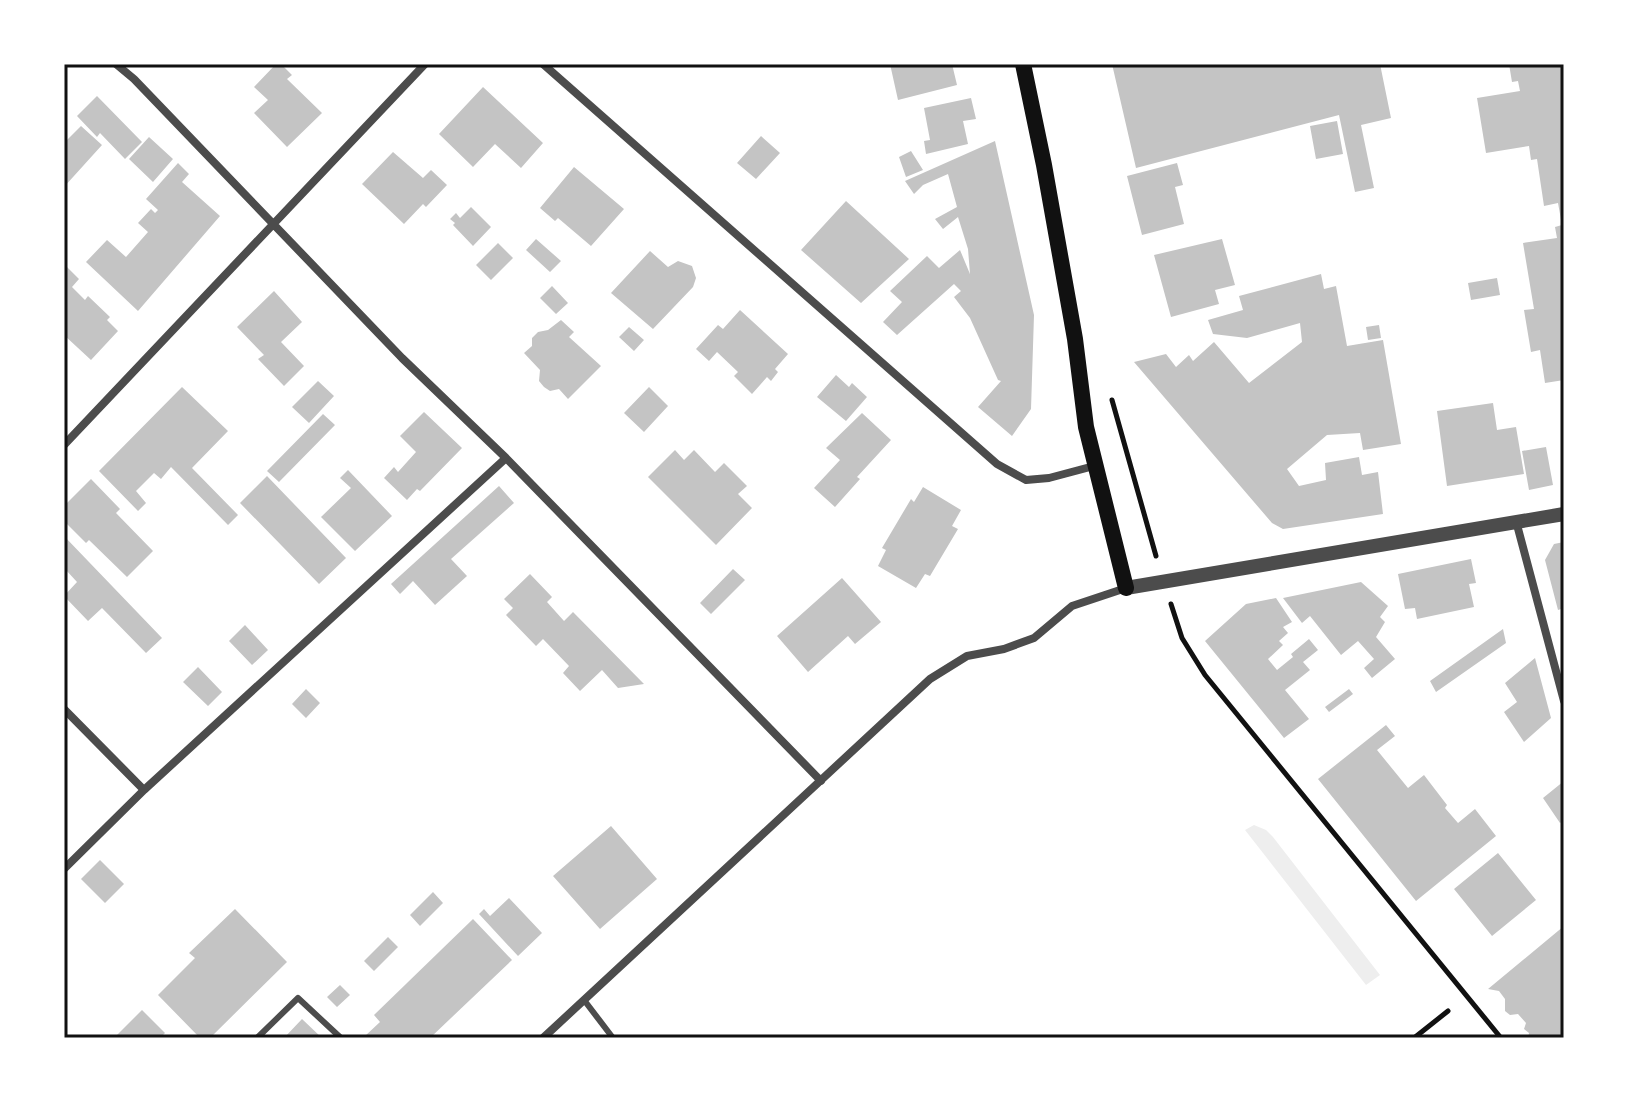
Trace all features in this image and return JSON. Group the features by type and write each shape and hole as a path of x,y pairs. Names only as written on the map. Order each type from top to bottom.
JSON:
{"main road":[{"path":"1023,64 1075,339 1086,427 1126,588"}],"street":[{"path":"116,64 821,781"},
{"path":"64,445 425,64"},
{"path":"543,64 997,464 1026,480 1049,478 1094,466"},
{"path":"64,869 144,790 506,458"},
{"path":"544,1038 930,679 967,656 1004,649 1034,638 1072,606 1126,588 1564,514"},
{"path":"1516,521 1564,701"},
{"path":"64,709 144,790"}],"lane":[{"path":"257,1038 298,998 341,1038"},
{"path":"584,1000 613,1038"}],"path":[{"path":"1109,391 1182,638 1205,675 1501,1038"},
{"path":"1414,1038 1448,1011"}],"shaded area":[{"path":"1254,825 1273,837 1380,975 1366,985 1245,830"}],"building":[{"path":"276,64 281,64 292,75 287,79 322,113 287,147 254,113 268,100 254,87"},
{"path":"890,64 952,64 957,85 898,100"},
{"path":"1112,64 1380,64 1391,118 1361,125 1374,188 1355,192 1339,115 1136,168"},
{"path":"1509,64 1564,64 1564,380 1545,383 1540,350 1531,352 1524,310 1534,309 1523,243 1557,238 1555,227 1562,225 1558,203 1544,206 1537,159 1531,160 1529,146 1486,153 1477,98 1520,91 1518,81 1512,82"},
{"path":"483,87 543,143 521,168 495,144 473,167 439,134"},
{"path":"97,96 142,142 125,159 100,133 97,137 77,116"},
{"path":"971,98 976,119 963,121 968,144 926,154 924,141 930,140 924,108"},
{"path":"1337,121 1343,154 1316,159 1310,126"},
{"path":"81,126 102,145 64,187 64,143"},
{"path":"761,136 780,153 756,179 737,163"},
{"path":"149,137 173,159 153,182 129,159"},
{"path":"995,141 1034,315 1031,409 1012,436 978,407 1001,381 970,318 954,297 961,291 954,284 897,335 883,322 902,302 890,291 927,256 939,268 960,250 970,274 968,249 958,217 943,229 935,219 957,207 948,174 923,185 914,194 905,181"},
{"path":"911,151 923,170 906,177 899,157"},
{"path":"393,152 423,178 431,170 447,185 404,224 362,184"},
{"path":"178,163 189,174 182,182 220,216 138,311 86,262 107,240 126,257 148,232 138,223 151,209 155,213 158,210 146,199"},
{"path":"1177,163 1183,185 1175,187 1184,224 1142,235 1127,176"},
{"path":"574,167 624,209 591,246 558,218 555,221 540,208"},
{"path":"846,201 909,259 861,303 801,250"},
{"path":"471,207 491,227 473,246 450,219 456,213 460,218"},
{"path":"536,239 561,261 550,272 526,250"},
{"path":"1222,239 1235,285 1215,290 1219,304 1171,317 1154,255"},
{"path":"498,243 513,258 491,280 476,265"},
{"path":"650,251 668,267 678,261 692,266 696,278 693,287 653,329 611,293"},
{"path":"64,264 79,279 72,287 85,300 88,296 110,317 107,320 118,331 91,360 64,335"},
{"path":"1321,274 1324,289 1336,286 1347,346 1383,340 1401,444 1363,450 1360,433 1327,435 1287,469 1299,486 1326,480 1325,463 1359,457 1362,475 1378,472 1383,514 1283,529 1272,523 1134,362 1166,354 1176,367 1189,355 1193,361 1214,342 1249,383 1302,342 1300,323 1247,338 1213,334 1208,320 1243,310 1239,296"},
{"path":"1497,278 1500,295 1471,300 1468,283"},
{"path":"552,286 568,303 556,314 540,298"},
{"path":"274,291 302,322 281,342 304,366 284,386 258,359 264,355 237,327"},
{"path":"740,310 788,354 775,369 778,372 771,381 767,377 752,394 734,376 738,372 717,352 709,361 696,349 718,325 723,329"},
{"path":"561,320 574,332 569,337 601,366 568,399 559,389 550,391 544,387 539,381 540,370 524,353 532,346 532,338 538,332 548,330"},
{"path":"1379,325 1381,338 1368,340 1366,327"},
{"path":"629,327 644,340 634,351 619,337"},
{"path":"836,375 849,387 852,383 867,397 846,421 817,397"},
{"path":"318,381 334,396 309,423 292,407"},
{"path":"182,387 228,431 192,468 238,515 228,525 171,467 161,479 154,473 136,491 146,503 138,511 99,471"},
{"path":"649,387 668,406 644,432 624,413"},
{"path":"1493,403 1497,430 1516,427 1524,474 1447,486 1437,411"},
{"path":"424,412 462,448 407,500 384,478 394,467 398,472 416,452 400,436"},
{"path":"862,413 891,440 835,507 814,488 840,460 826,448"},
{"path":"323,414 335,425 279,482 267,471"},
{"path":"1546,447 1553,485 1529,490 1522,451"},
{"path":"675,450 684,460 694,450 715,472 724,463 747,486 738,494 752,508 716,545 648,477"},
{"path":"348,470 392,516 355,551 321,517 351,488 340,478"},
{"path":"267,476 346,558 319,584 240,503"},
{"path":"91,479 120,509 116,513 153,551 127,577 89,540 86,543 64,521 64,506"},
{"path":"499,486 514,503 451,559 467,576 435,605 413,581 400,594 391,584"},
{"path":"923,487 961,510 952,526 958,529 930,576 925,574 916,588 878,566 886,550 882,548 911,499 914,502"},
{"path":"64,536 162,638 146,653 102,608 88,621 64,596 77,582 66,570 64,572"},
{"path":"1564,542 1564,608 1558,610 1545,560 1554,544"},
{"path":"1471,559 1476,583 1469,584 1474,607 1417,619 1415,608 1405,609 1398,574"},
{"path":"733,569 745,580 711,614 700,603"},
{"path":"530,574 552,597 547,602 564,621 573,612 644,684 618,688 602,670 580,691 563,673 569,666 543,639 536,646 506,615 513,608 504,599"},
{"path":"842,578 881,622 855,644 848,636 808,672 777,636"},
{"path":"1361,582 1388,606 1380,617 1385,622 1376,637 1395,659 1372,678 1364,668 1374,659 1358,641 1341,655 1310,616 1302,623 1283,598"},
{"path":"1276,598 1292,622 1283,627 1288,633 1279,641 1283,645 1268,659 1277,670 1309,639 1318,650 1303,662 1310,670 1285,690 1309,719 1284,738 1205,641 1246,604"},
{"path":"245,625 268,650 252,665 229,641"},
{"path":"1503,629 1506,643 1436,692 1430,681"},
{"path":"1535,658 1551,718 1524,742 1504,712 1517,702 1505,683"},
{"path":"198,667 222,692 208,706 183,682"},
{"path":"306,689 320,703 306,718 292,704"},
{"path":"1349,689 1353,694 1329,712 1325,707"},
{"path":"1386,725 1395,736 1377,750 1408,788 1424,775 1458,823 1475,809 1496,836 1416,901 1318,779"},
{"path":"1564,781 1564,820 1560,823 1543,798"},
{"path":"611,826 657,879 600,929 553,876"},
{"path":"1498,853 1536,900 1492,936 1454,889"},
{"path":"100,860 124,884 105,903 81,879"},
{"path":"433,892 443,903 420,926 410,915"},
{"path":"509,898 542,933 518,956 479,914 484,909 490,916"},
{"path":"235,909 287,962 210,1038 200,1038 158,995 195,958 189,953"},
{"path":"473,919 512,960 430,1038 366,1038 380,1022 374,1015"},
{"path":"1564,926 1564,1038 1528,1038 1529,1033 1524,1029 1526,1023 1518,1014 1510,1015 1505,1011 1505,999 1499,991 1488,989"},
{"path":"388,937 398,947 374,971 364,961"},
{"path":"340,985 350,995 337,1007 327,997"},
{"path":"142,1010 165,1033 160,1038 114,1038"},
{"path":"302,1019 322,1038 284,1038"}]}
